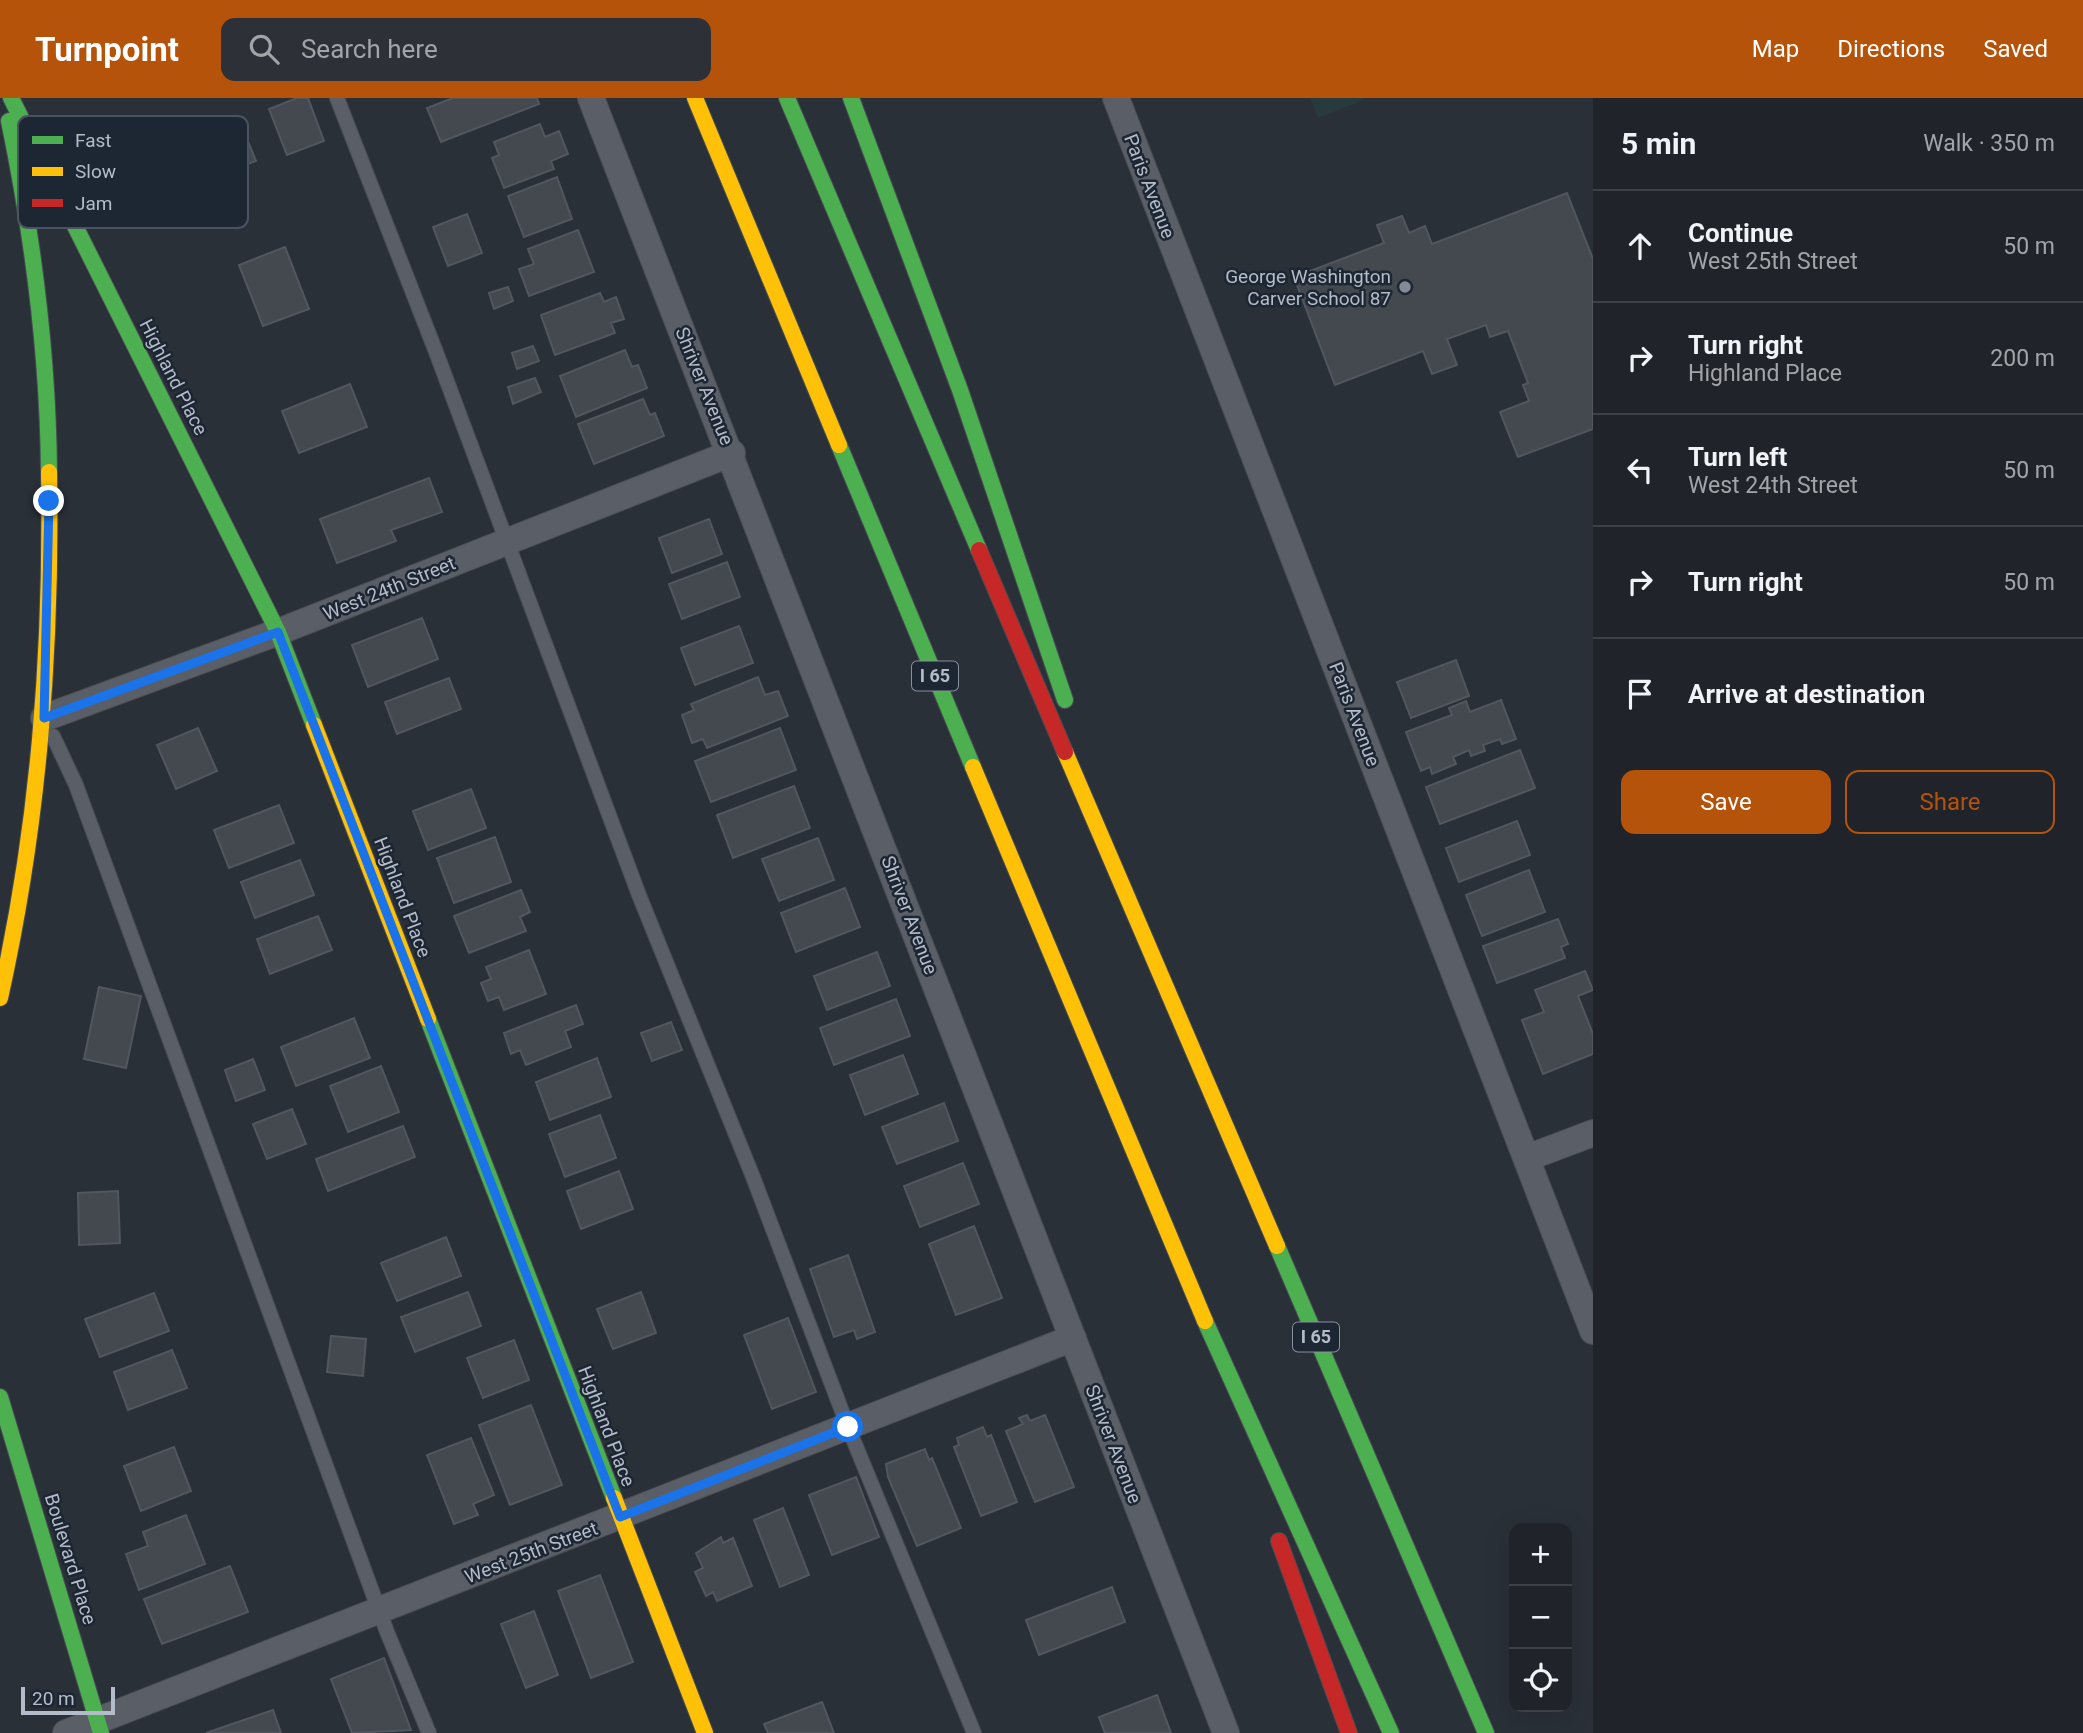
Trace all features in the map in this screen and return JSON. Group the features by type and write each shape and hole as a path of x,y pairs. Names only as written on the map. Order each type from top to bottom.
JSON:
{"main road":[{"path":"4,98 18,174"},
{"name":"Highland Place","path":"11,98 20,116"},
{"name":"I 65","path":"695,98 1175,1255 1391,1733"},
{"name":"I 65","path":"787,98 1013,638 1147,940 1486,1733"},
{"path":"851,98 960,390 1071,718"},
{"path":"0,998 24,874 44,718 50,548 43,339 28,228"},
{"name":"Highland Place","path":"76,228 278,632 705,1733"},
{"path":"1080,744 1147,940"},
{"path":"1175,1255 1255,1474"},
{"name":"Boulevard Place","path":"0,1398 99,1727"},
{"path":"1273,1525 1349,1733"}],"street":[{"name":"Shriver Avenue","path":"592,98 732,453 1226,1733"},
{"name":"Paris Avenue","path":"1116,98 1593,1331"},
{"name":"West 24th Street","path":"44,718 278,632 732,453"},
{"path":"1527,1158 1593,1133"},
{"name":"West 25th Street","path":"66,1733 99,1727 380,1611 1073,1338"}],"lane":[{"path":"337,98 639,895 753,1177 848,1427 974,1733"},
{"path":"44,718 85,809 380,1611 429,1733"}],"green space":[{"path":"1310,98 1363,98 1364,100 1318,118"}],"building":[{"path":"297,98 308,98 324,141 287,155 269,109"},
{"path":"453,98 537,98 539,104 441,142 427,108"},
{"path":"540,124 545,137 559,131 568,154 551,161 554,169 504,188 492,158 499,155 494,142"},
{"path":"248,141 256,161 248,164"},
{"path":"557,177 572,219 524,237 508,196"},
{"path":"1567,193 1593,259 1593,429 1518,457 1500,412 1529,401 1523,385 1528,383 1508,331 1490,337 1486,325 1447,339 1457,365 1432,374 1423,351 1335,385 1294,277 1384,243 1377,225 1402,216 1409,233 1425,226 1432,244"},
{"path":"467,214 482,253 448,266 433,227"},
{"path":"578,230 594,272 529,296 519,269 534,264 528,249"},
{"path":"285,247 309,309 263,326 239,265"},
{"path":"508,287 513,301 494,309 489,293"},
{"path":"600,293 604,302 616,297 624,319 611,323 615,333 555,355 541,315"},
{"path":"533,346 539,361 517,369 512,353"},
{"path":"625,350 632,367 638,365 647,388 576,417 560,376"},
{"path":"535,378 541,392 513,404 508,387"},
{"path":"350,384 367,427 299,453 282,411"},
{"path":"643,399 650,415 655,413 664,436 594,464 578,424"},
{"path":"429,478 442,512 391,530 396,541 337,563 320,519"},
{"path":"709,519 722,554 672,573 659,538"},
{"path":"727,562 740,597 682,619 669,584"},
{"path":"422,618 438,659 368,687 352,645"},
{"path":"739,626 753,663 695,685 681,648"},
{"path":"1456,660 1469,696 1411,718 1397,682"},
{"path":"758,677 765,695 778,691 788,716 707,748 703,739 692,743 682,715 694,710 691,704"},
{"path":"449,678 461,709 397,734 385,702"},
{"path":"1501,700 1516,739 1502,744 1500,739 1483,745 1485,751 1471,756 1469,750 1453,757 1456,764 1432,774 1430,767 1421,771 1406,732 1452,715 1449,708 1466,701 1470,712"},
{"path":"198,728 217,771 176,789 157,745"},
{"path":"780,728 796,770 711,802 695,761"},
{"path":"1520,750 1535,788 1440,824 1426,787"},
{"path":"794,786 810,828 733,858 717,815"},
{"path":"471,789 486,828 428,850 413,811"},
{"path":"279,805 294,843 229,868 214,830"},
{"path":"1517,821 1530,855 1459,882 1446,848"},
{"path":"495,837 511,882 454,903 437,858"},
{"path":"818,838 834,880 779,901 762,859"},
{"path":"300,860 314,895 255,918 241,882"},
{"path":"1529,870 1545,912 1482,936 1466,895"},
{"path":"845,888 860,927 796,952 781,913"},
{"path":"521,890 530,912 520,917 526,931 469,953 454,916"},
{"path":"318,916 332,950 270,974 257,939"},
{"path":"1558,919 1568,944 1561,947 1565,958 1497,983 1483,946"},
{"path":"529,950 546,994 504,1010 499,997 488,1001 481,983 491,979 486,967"},
{"path":"877,952 890,986 827,1010 814,976"},
{"path":"1585,971 1593,990 1578,996 1593,1034 1593,1054 1543,1074 1522,1020 1544,1012 1535,990"},
{"path":"99,987 141,996 126,1068 84,1059"},
{"path":"896,999 910,1036 834,1065 820,1028"},
{"path":"576,1005 583,1024 565,1031 571,1047 526,1065 520,1050 511,1054 504,1033"},
{"path":"354,1018 370,1058 296,1086 281,1047"},
{"path":"671,1022 682,1050 652,1061 641,1033"},
{"path":"903,1055 918,1094 865,1115 850,1075"},
{"path":"597,1058 611,1097 550,1120 536,1082"},
{"path":"253,1059 265,1090 236,1101 225,1070"},
{"path":"381,1066 399,1112 348,1132 330,1086"},
{"path":"944,1103 958,1141 897,1164 882,1127"},
{"path":"292,1109 306,1144 267,1159 253,1124"},
{"path":"600,1115 616,1158 565,1177 549,1134"},
{"path":"403,1126 415,1157 328,1191 316,1159"},
{"path":"963,1163 979,1204 920,1227 904,1186"},
{"path":"619,1171 633,1209 581,1229 567,1191"},
{"path":"118,1191 120,1243 79,1245 78,1193"},
{"path":"974,1226 1002,1298 956,1315 929,1244"},
{"path":"446,1237 461,1276 397,1301 381,1263"},
{"path":"848,1255 875,1332 857,1339 854,1330 834,1337 810,1269"},
{"path":"468,1292 481,1326 415,1352 401,1317"},
{"path":"641,1292 656,1333 613,1349 597,1309"},
{"path":"154,1293 169,1331 100,1357 85,1319"},
{"path":"788,1318 816,1392 772,1409 744,1335"},
{"path":"331,1336 366,1339 363,1376 327,1372"},
{"path":"514,1340 529,1380 483,1398 467,1358"},
{"path":"172,1350 187,1388 128,1410 114,1372"},
{"path":"531,1405 562,1485 510,1505 479,1425"},
{"path":"1027,1415 1030,1421 1045,1415 1074,1487 1035,1502 1006,1431 1023,1424 1019,1418"},
{"path":"983,1427 987,1437 991,1435 1017,1502 981,1516 954,1447 959,1445 957,1438"},
{"path":"471,1438 494,1495 473,1504 478,1515 454,1524 427,1455"},
{"path":"174,1447 191,1491 141,1511 124,1466"},
{"path":"925,1449 929,1460 932,1458 961,1528 917,1546 888,1477 886,1464"},
{"path":"856,1477 879,1537 832,1555 809,1495"},
{"path":"783,1508 809,1575 780,1587 754,1520"},
{"path":"186,1515 205,1564 139,1590 126,1554 148,1546 143,1532"},
{"path":"721,1537 723,1543 733,1538 752,1586 717,1601 713,1592 706,1596 695,1572 703,1568 696,1553"},
{"path":"230,1566 248,1612 162,1644 144,1599"},
{"path":"600,1575 633,1662 591,1678 558,1591"},
{"path":"1112,1587 1125,1622 1039,1655 1026,1620"},
{"path":"534,1611 558,1675 526,1688 501,1624"},
{"path":"384,1658 411,1730 352,1733 331,1679"},
{"path":"1157,1695 1171,1733 1105,1733 1099,1717"},
{"path":"822,1702 834,1733 768,1733 764,1724"},
{"path":"273,1710 281,1733 206,1733"}],"traffic: fast":[{"path":"11,98 20,116"},
{"path":"787,98 979,550"},
{"path":"851,98 960,390 1065,700"},
{"path":"9,121 18,170"},
{"path":"28,228 38,296 46,384 49,472"},
{"path":"76,228 278,632 314,725"},
{"path":"839,445 973,767"},
{"path":"428,1019 614,1498"},
{"path":"1277,1246 1486,1733"},
{"path":"1205,1321 1391,1733"},
{"path":"0,1397 101,1733"}],"traffic: slow":[{"path":"695,98 839,445"},
{"path":"0,998 25,867 40,736 48,605 49,472"},
{"path":"314,725 428,1019"},
{"path":"1065,752 1277,1246"},
{"path":"973,767 1205,1321"},
{"path":"614,1498 705,1733"}],"traffic: jam":[{"path":"979,550 1065,752"},
{"path":"1279,1541 1349,1733"}],"place":[{"name":"George Washington Carver School 87","path":"1405,287"}],"route":[{"path":"49,501 49,610 44,718 278,632 620,1517 848,1427"}]}
